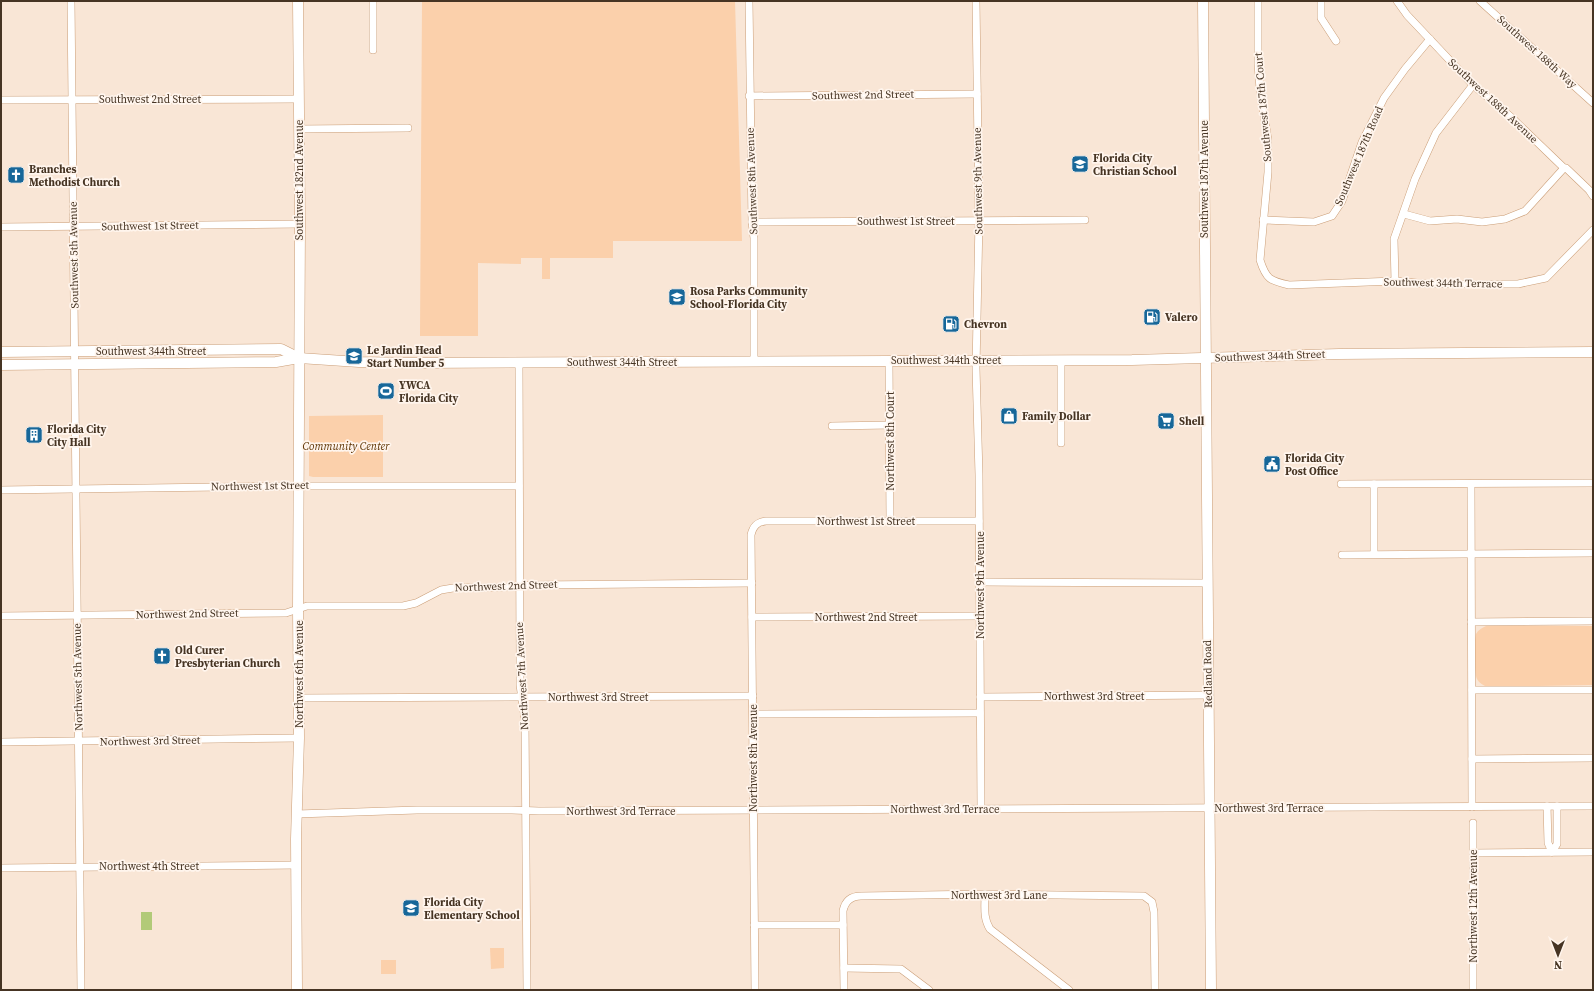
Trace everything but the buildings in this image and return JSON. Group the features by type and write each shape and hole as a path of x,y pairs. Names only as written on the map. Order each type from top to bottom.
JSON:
{"street":[{"name":"Southwest 5th Avenue","path":"71,1 74,364"},
{"name":"Southwest 182nd Avenue","path":"298,1 300,224 299,358"},
{"path":"373,1 373,50"},
{"name":"Southwest 8th Avenue","path":"749,1 749,96 752,222 754,238 754,361"},
{"name":"Southwest 9th Avenue","path":"976,1 978,220 976,360"},
{"name":"Southwest 187th Avenue","path":"1203,1 1205,358"},
{"name":"Southwest 187th Court","path":"1258,1 1259,83 1268,140 1268,172 1260,260 1264,272 1272,281"},
{"path":"1321,1 1321,18 1336,41"},
{"name":"Southwest 188th Avenue","path":"1397,1 1407,15 1473,85 1511,117 1564,168 1566,168 1592,190"},
{"name":"Southwest 188th Way","path":"1480,1 1593,103"},
{"name":"Southwest 187th Road","path":"1263,220 1314,222 1332,216 1342,201 1362,142 1384,98 1405,69 1430,39"},
{"path":"1395,281 1394,239 1415,179 1436,133 1473,85"},
{"name":"Southwest 2nd Street","path":"749,96 977,94"},
{"name":"Southwest 2nd Street","path":"1,100 299,99"},
{"path":"299,129 408,128"},
{"path":"1404,214 1430,221 1457,219 1482,222 1505,219 1525,211 1564,168"},
{"name":"Southwest 1st Street","path":"752,222 1085,220"},
{"name":"Southwest 1st Street","path":"1,227 300,224"},
{"name":"Southwest 344th Terrace","path":"1272,281 1289,285 1395,281 1428,284 1518,284 1546,278 1593,230"},
{"name":"Southwest 344th Street","path":"1,352 281,349 299,358"},
{"name":"Southwest 344th Street","path":"1,365 281,362 299,358 378,363 1061,360 1339,354 1593,352"},
{"name":"Northwest 6th Avenue","path":"297,990 297,814 299,738 299,358"},
{"name":"Redland Road","path":"1205,358 1211,990"},
{"name":"Northwest 8th Court","path":"889,360 890,521"},
{"name":"Northwest 9th Avenue","path":"976,360 982,809"},
{"path":"1061,360 1061,442"},
{"name":"Northwest 7th Avenue","path":"519,362 520,671 525,720 527,990"},
{"name":"Northwest 5th Avenue","path":"74,364 81,990"},
{"path":"832,426 890,425"},
{"path":"1341,484 1593,483"},
{"path":"1374,484 1374,554"},
{"path":"1471,484 1472,807"},
{"name":"Northwest 1st Street","path":"1,490 298,486 519,486"},
{"name":"Northwest 1st Street","path":"754,526 766,521 979,521"},
{"name":"Northwest 8th Avenue","path":"754,526 751,535 755,990"},
{"path":"1342,555 1593,553"},
{"path":"980,582 1207,583"},
{"name":"Northwest 2nd Street","path":"1,616 286,613 307,606 403,606 416,603 441,590 453,588 752,583"},
{"name":"Northwest 2nd Street","path":"752,617 980,616"},
{"path":"1471,622 1593,622"},
{"path":"1472,690 1593,690"},
{"name":"Northwest 3rd Street","path":"980,697 1208,695"},
{"name":"Northwest 3rd Street","path":"299,698 753,696"},
{"path":"753,714 980,713"},
{"name":"Northwest 3rd Street","path":"1,742 299,738"},
{"path":"1472,759 1593,758"},
{"path":"1547,806 1548,843 1552,852"},
{"path":"1552,852 1557,844 1557,806"},
{"name":"Northwest 3rd Terrace","path":"297,814 416,810 1593,806"},
{"name":"Northwest 12th Avenue","path":"1473,823 1473,990"},
{"path":"1473,853 1593,852"},
{"name":"Northwest 4th Street","path":"1,868 297,865"},
{"path":"985,894 985,916 986,923 990,929 1069,990"},
{"name":"Northwest 3rd Lane","path":"843,925 844,906 849,900 861,896 985,894 1144,896 1148,898 1153,906 1154,912 1155,990"},
{"path":"754,925 843,925 844,990"},
{"path":"844,968 902,969 929,990"}],"green space":[{"path":"422,1 735,1 742,241 613,241 613,258 550,258 550,279 542,279 542,258 521,258 521,264 478,263 478,336 420,336"},
{"name":"Community Center","path":"383,415 383,477 309,476 309,416"},
{"path":"1486,626 1593,626 1593,685 1487,687 1477,679 1475,664 1475,637 1479,630"},
{"path":"490,948 504,948 504,968 491,969"},
{"path":"381,960 396,960 396,974 381,974"}],"shaded area":[{"path":"141,912 152,912 152,930 141,930"}],"place":[{"name":"Florida City Christian School","path":"1080,164"},
{"name":"Branches Methodist Church","path":"16,175"},
{"name":"Rosa Parks Community School-Florida City","path":"677,297"},
{"name":"Valero","path":"1152,317"},
{"name":"Chevron","path":"951,324"},
{"name":"Le Jardin Head Start Number 5","path":"354,356"},
{"name":"YWCA Florida City","path":"386,391"},
{"name":"Family Dollar","path":"1009,416"},
{"name":"Shell","path":"1166,421"},
{"name":"Florida City City Hall","path":"34,435"},
{"name":"Florida City Post Office","path":"1272,464"},
{"name":"Old Curer Presbyterian Church","path":"162,656"},
{"name":"Florida City Elementary School","path":"411,908"}]}
